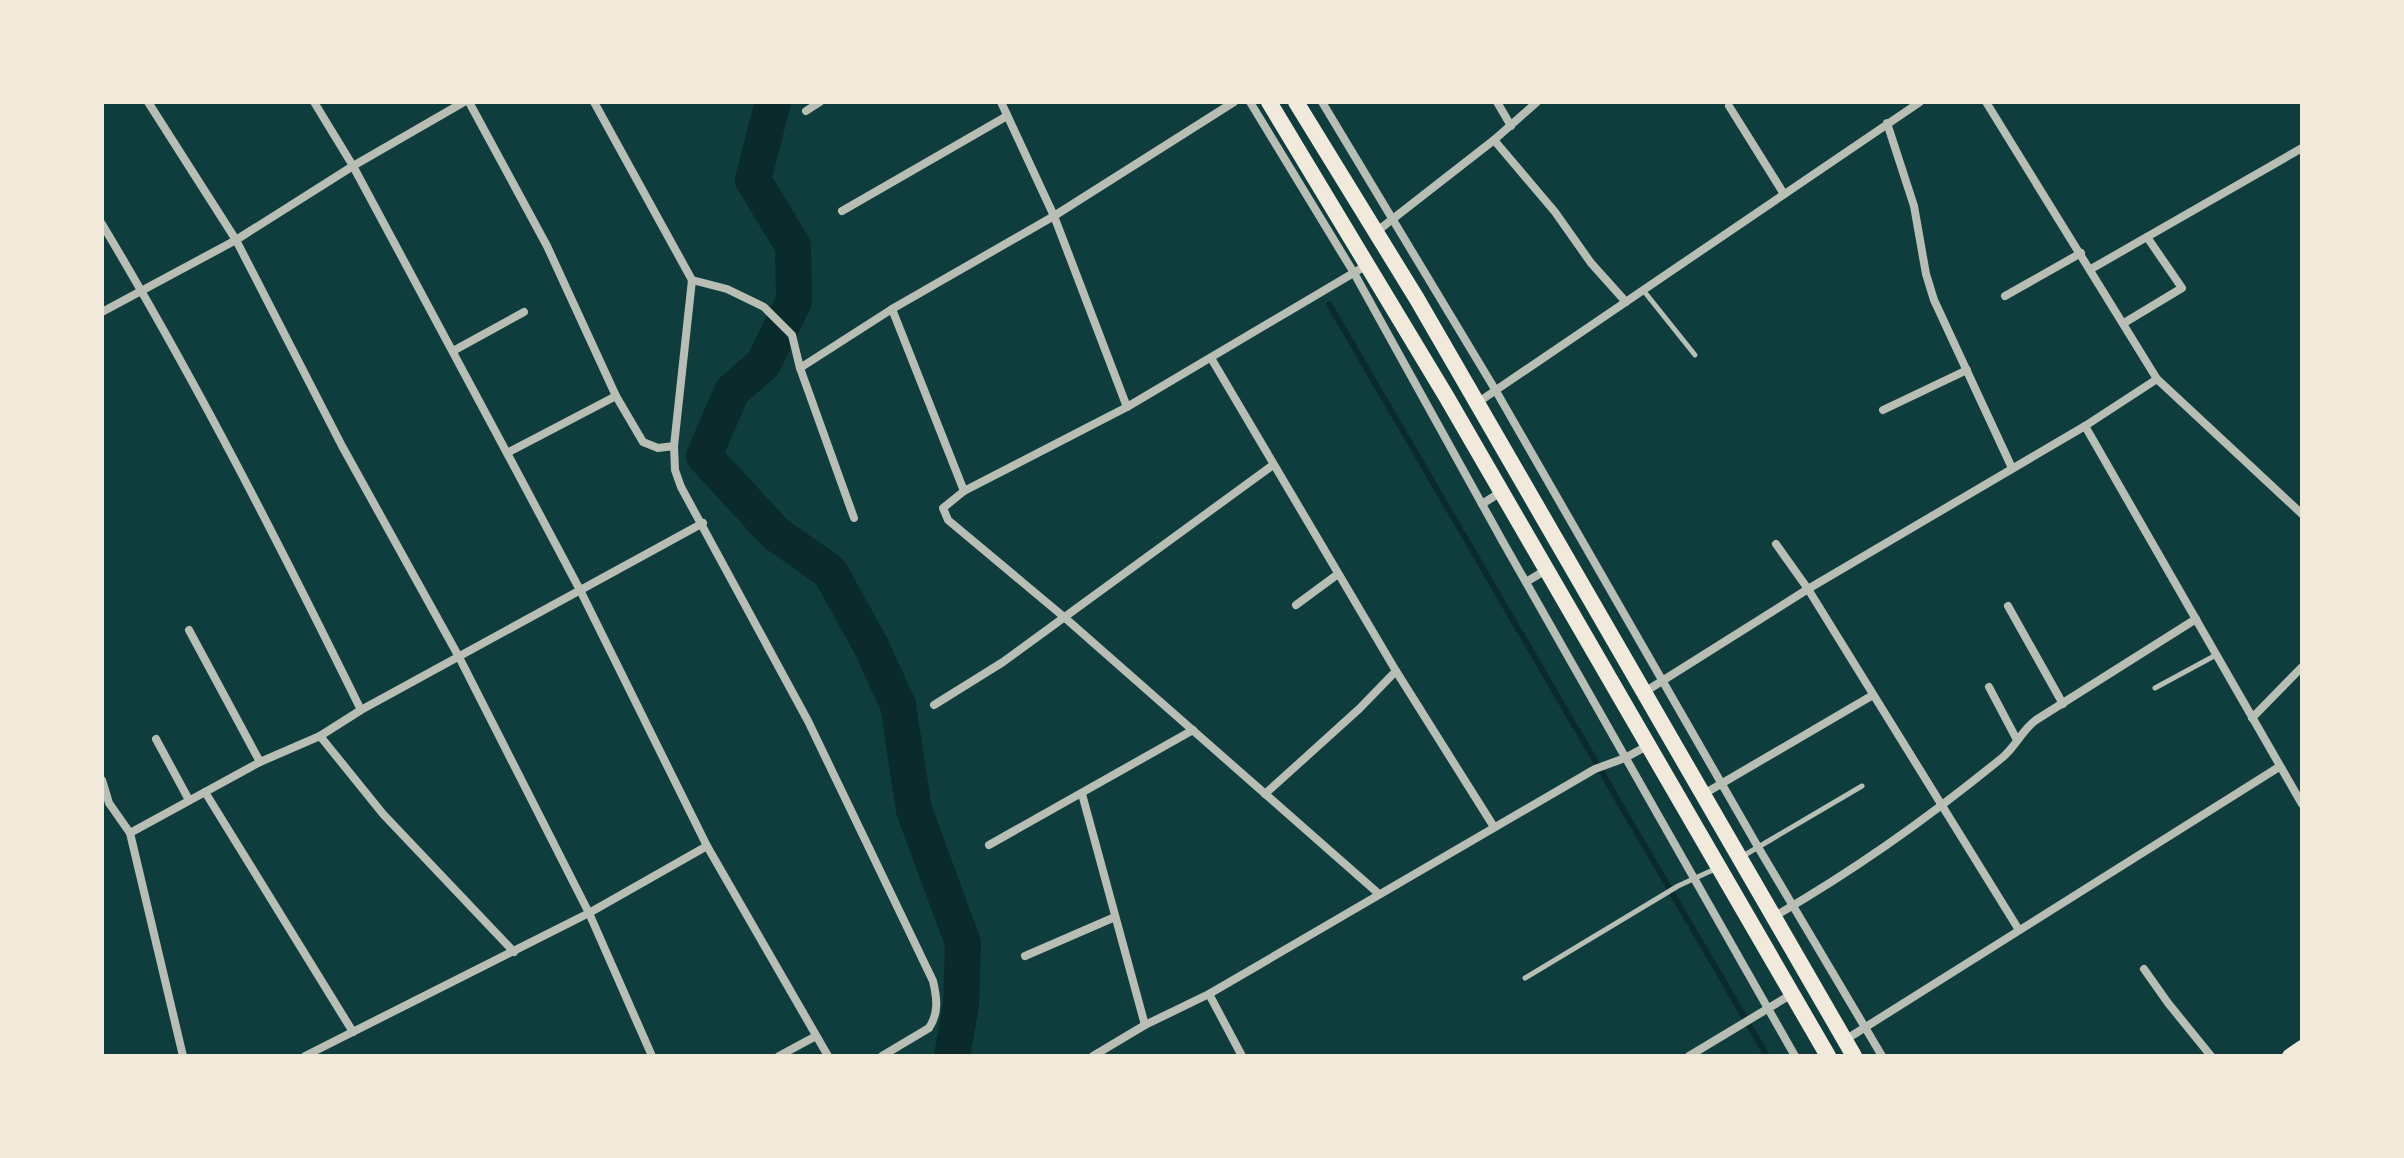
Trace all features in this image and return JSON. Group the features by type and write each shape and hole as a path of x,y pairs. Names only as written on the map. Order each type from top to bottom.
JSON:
{"highway":[{"path":"1269,102 1306,179 1394,325 1446,396 1828,1056"},
{"path":"1296,102 1477,403 1854,1056"}],"main road":[{"path":"2289,1056 2302,1047"}],"street":[{"path":"148,102 236,240 342,446 459,657 589,913 652,1056"},
{"path":"314,102 353,166 580,590 707,846 828,1056"},
{"path":"102,312 236,240 353,166 467,102 547,246 616,396 643,442 658,448 674,446"},
{"path":"594,102 692,280 674,446 675,470 808,721 933,981 936,994 934,1021 921,1034 882,1056"},
{"path":"806,111 820,102"},
{"path":"1001,102 1054,216 1127,407"},
{"path":"800,368 892,309 1054,216 1234,102"},
{"path":"1250,102 1306,179"},
{"path":"1322,102 1496,391 1882,1056"},
{"path":"1497,102 1511,126"},
{"path":"1376,232 1494,140 1537,102"},
{"path":"1477,403 1920,102"},
{"path":"1986,102 2157,379 2302,514"},
{"path":"1729,106 1784,194"},
{"path":"842,211 1007,116"},
{"path":"1887,123 1914,206 1926,274 1934,300 2012,468"},
{"path":"1494,140 1555,212 1600,274 1626,302"},
{"path":"2091,269 2302,148"},
{"path":"1345,182 1364,171"},
{"path":"102,224 143,292 310,606 361,710"},
{"path":"2124,323 2182,288 2147,237"},
{"path":"2005,296 2081,253"},
{"path":"1360,269 1127,407 964,491 943,508 948,520 1064,617 1379,894"},
{"path":"692,280 727,289 764,307 792,335 800,368 854,518"},
{"path":"892,309 964,491"},
{"path":"453,351 524,312"},
{"path":"1394,325 1429,405 1482,504 1622,759 1795,1056"},
{"path":"1211,358 1396,671 1494,827"},
{"path":"1883,410 1967,370"},
{"path":"1643,693 1808,589 2085,426 2157,379"},
{"path":"507,453 616,396"},
{"path":"1429,405 1446,396"},
{"path":"2085,426 2302,804"},
{"path":"934,705 1003,662 1273,465"},
{"path":"1482,504 1501,492"},
{"path":"1540,513 1561,503"},
{"path":"130,833 260,762 320,736 361,710 703,523"},
{"path":"1776,544 1808,589 2019,930"},
{"path":"1526,582 1546,570"},
{"path":"1296,605 1338,574"},
{"path":"2008,606 2063,704"},
{"path":"1775,916 1942,806 2008,753 2036,720 2196,619"},
{"path":"189,630 260,762"},
{"path":"2252,718 2302,667"},
{"path":"1265,794 1396,671"},
{"path":"1989,687 2017,740"},
{"path":"1702,795 1873,695"},
{"path":"989,845 1193,730"},
{"path":"320,736 383,814 514,952"},
{"path":"156,739 189,800"},
{"path":"1093,1056 1145,1025 1209,994 1595,769 1647,746"},
{"path":"1845,1040 2279,767"},
{"path":"102,780 106,805 130,833 183,1056"},
{"path":"205,792 353,1032"},
{"path":"1082,794 1145,1025"},
{"path":"305,1056 320,1053 353,1032 589,913 707,846"},
{"path":"1025,956 1115,917"},
{"path":"2144,969 2211,1056"},
{"path":"1209,994 1242,1056"},
{"path":"1689,1056 1792,994"},
{"path":"779,1056 816,1036"}],"lane":[{"path":"1643,290 1695,355"},
{"path":"2155,688 2216,655"},
{"path":"1739,858 1862,786"},
{"path":"1525,978 1678,886 1719,867"}],"waterway":[{"path":"773,102 753,180 793,246 794,301 763,364 732,391 704,456 775,533 830,572 871,646 898,705 914,810 963,943 961,1005 952,1056"},
{"path":"1329,304 1767,1056"}]}
